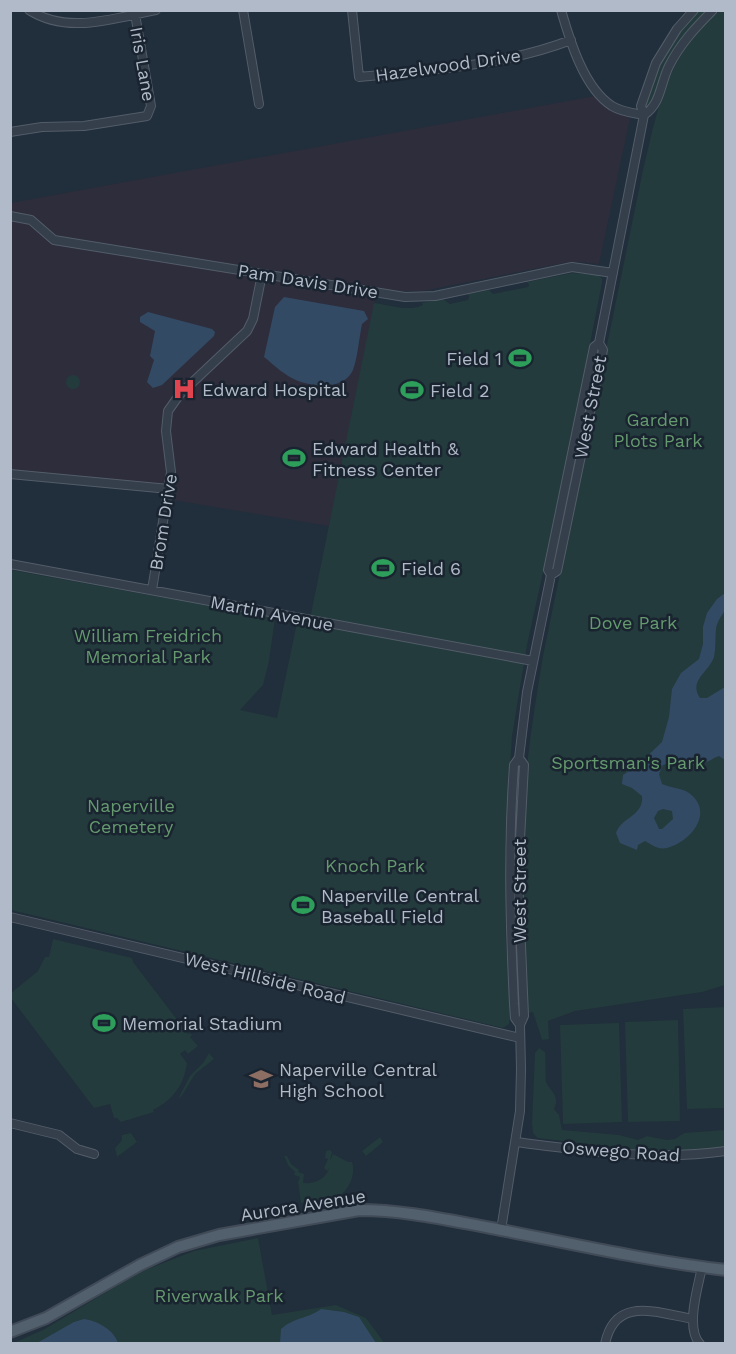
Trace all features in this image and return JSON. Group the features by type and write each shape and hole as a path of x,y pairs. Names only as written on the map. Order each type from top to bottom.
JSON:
{"main road":[{"name":"Aurora Avenue","path":"10,1332 46,1318 153,1258 178,1247 219,1235 359,1210 401,1212 726,1270"}],"street":[{"path":"29,10 50,20 76,24 156,10"},
{"path":"243,10 259,104"},
{"name":"Hazelwood Drive","path":"352,10 359,77 419,72 502,60 570,40"},
{"path":"561,10 580,63 600,95 616,108 644,116"},
{"name":"West Street","path":"501,1230 516,1142 521,1086 519,1025 524,1016 518,876 524,765 519,758 527,692 551,574 548,570 594,347 599,343 644,116 641,106 656,63 677,29 694,10"},
{"name":"West Street","path":"644,116 654,108 669,66 684,41 713,10"},
{"name":"Iris Lane","path":"10,132 138,119 149,113 151,106 135,14"},
{"name":"Pam Davis Drive","path":"10,216 31,219 54,240 405,297 435,296 572,267 613,273"},
{"name":"Brom Drive","path":"152,590 172,462 166,431 168,411 180,394 247,331 253,319 262,274"},
{"path":"10,474 169,489"},
{"name":"Martin Avenue","path":"10,564 533,660"},
{"name":"West Hillside Road","path":"10,917 520,1038"},
{"path":"10,1123 59,1135 76,1149 94,1154"},
{"name":"Oswego Road","path":"516,1142 648,1156 682,1156 726,1151"},
{"path":"697,1342 692,1328 702,1267"},
{"path":"605,1344 609,1329 617,1318 627,1312 635,1310 693,1319"}],"shaded area":[{"name":"Edward Hospital","path":"595,96 605,106 630,118 599,264 564,263 423,291 378,288 329,526 167,499 169,490 11,474 11,203"}],"green space":[{"path":"699,11 708,11 689,30 673,52 664,67 652,101 645,109 651,82 664,56 680,32"},
{"path":"720,11 725,11 725,985 702,992 575,1011 548,1021 549,1039 542,1040 533,1012 528,1013 523,933 522,855 527,765 543,656 643,170 660,103 676,63 688,44"},
{"name":"Knoch Park","path":"572,273 598,275 602,283 560,495 527,645 512,736 505,845 506,943 511,1013 509,1024 503,1028 11,910 11,570 275,618 263,685 240,710 277,718 299,613 311,614 374,303 412,308 423,305 422,303 443,299 450,304 468,300 468,294 489,290 493,294 528,287 527,282"},
{"path":"73,375 78,377 80,382 78,387 73,389 68,387 66,382 68,377"},
{"path":"579,438 581,441 564,519 562,516"},
{"path":"519,764 514,869 514,821"},
{"path":"514,869 516,958 514,955"},
{"name":"Memorial Stadium","path":"53,939 132,958 188,1034 192,1035 190,1037 198,1046 188,1054 185,1050 180,1054 187,1063 180,1085 172,1097 153,1110 154,1112 121,1122 114,1118 110,1104 94,1108 11,998 11,993 38,971 45,957 49,957"},
{"path":"725,1007 725,1108 687,1109 683,1009"},
{"path":"678,1020 680,1121 628,1122 625,1022"},
{"path":"619,1023 622,1122 563,1124 560,1025"},
{"path":"539,1048 545,1052 546,1082 556,1098 554,1109 559,1115 562,1130 619,1135 638,1140 647,1136 667,1140 675,1139 684,1133 725,1130 725,1147 683,1152 655,1152 538,1138 533,1133 532,1123 535,1053"},
{"path":"209,1053 214,1059 195,1074 178,1099 190,1076"},
{"path":"131,1133 137,1142 117,1157 115,1148 122,1140 122,1135"},
{"path":"380,1137 383,1142 366,1156 362,1151"},
{"path":"326,1151 332,1152 330,1161 333,1154 352,1162 353,1176 349,1185 339,1196 301,1203 298,1182 300,1177 294,1175 295,1172 288,1165 284,1156 287,1156 291,1164 299,1170 298,1172 304,1174 303,1183 312,1183 323,1178 328,1172 329,1168 327,1171 324,1168 328,1159 325,1158"},
{"name":"Riverwalk Park","path":"258,1238 272,1315 336,1305 366,1318 383,1343 11,1344 43,1330 140,1272 194,1251"}],"water":[{"path":"284,297 364,311 368,319 362,324 355,365 343,381 329,385 312,385 298,381 264,357 275,307"},
{"path":"148,312 212,329 215,332 214,336 162,385 153,388 147,382 154,360 150,356 155,331 140,322 140,317"},
{"path":"725,593 726,608 717,626 714,657 696,687 700,698 707,698 725,687 725,760 719,756 701,764 663,765 659,774 662,784 689,793 697,801 700,817 691,833 676,845 661,848 645,841 638,845 637,850 620,843 616,833 622,823 636,812 642,803 642,796 622,784 623,775 639,764 662,742 669,717 672,689 681,673 699,659 707,613 717,599","holes":["663,809 672,811 673,819 659,829 654,818 658,811"]},
{"path":"321,1309 344,1312 359,1317 376,1343 280,1343 281,1329"},
{"path":"84,1319 105,1327 118,1343 37,1343 74,1322"}],"place":[{"name":"Field 1","path":"520,358"},
{"name":"Edward Hospital","path":"184,389"},
{"name":"Field 2","path":"412,390"},
{"name":"Edward Health & Fitness Center","path":"294,458"},
{"name":"Field 6","path":"383,568"},
{"name":"Naperville Central Baseball Field","path":"303,905"},
{"name":"Memorial Stadium","path":"104,1023"},
{"name":"Naperville Central High School","path":"261,1079"}],"park label":[{"name":"Garden Plots Park","path":"658,429"},
{"name":"Dove Park","path":"633,622"},
{"name":"William Freidrich Memorial Park","path":"148,645"},
{"name":"Sportsman's Park","path":"628,762"},
{"name":"Naperville Cemetery","path":"131,815"}]}
